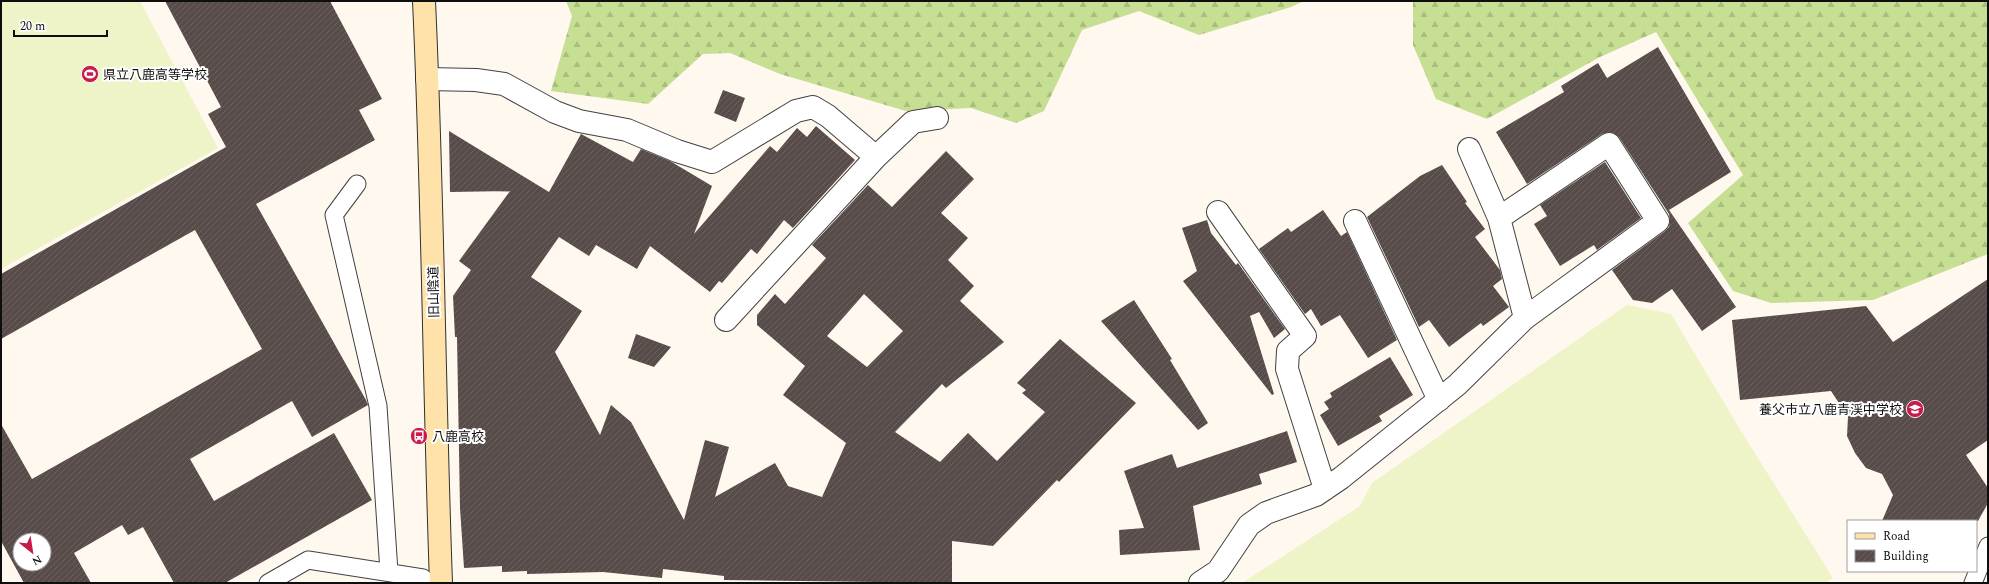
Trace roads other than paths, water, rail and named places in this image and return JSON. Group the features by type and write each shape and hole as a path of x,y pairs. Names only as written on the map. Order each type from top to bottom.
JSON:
{"street":[{"name":"旧山陰道","path":"424,1 434,406 441,583"},
{"path":"427,79 476,80 504,84 555,112 579,121 627,130 677,151 712,162 796,111 812,107 828,116 876,157"},
{"path":"726,320 876,157 912,122 937,118"},
{"path":"1200,583 1218,571 1248,525 1266,513 1316,494 1325,489 1457,385 1525,318 1658,221 1609,144 1498,218"},
{"path":"1468,149 1498,218 1525,318"},
{"path":"1218,212 1305,336 1288,352 1287,369 1325,489"},
{"path":"1355,221 1438,400"}],"lane":[{"path":"357,184 334,215 378,406 389,572"},
{"path":"1973,583 1988,546"},
{"path":"268,583 308,560 423,578 428,583"}],"place":[{"name":"県立八鹿高等学校","path":"90,74"},
{"name":"養父市立八鹿青渓中学校","path":"1915,409"},
{"name":"八鹿高校","path":"419,436"}]}
